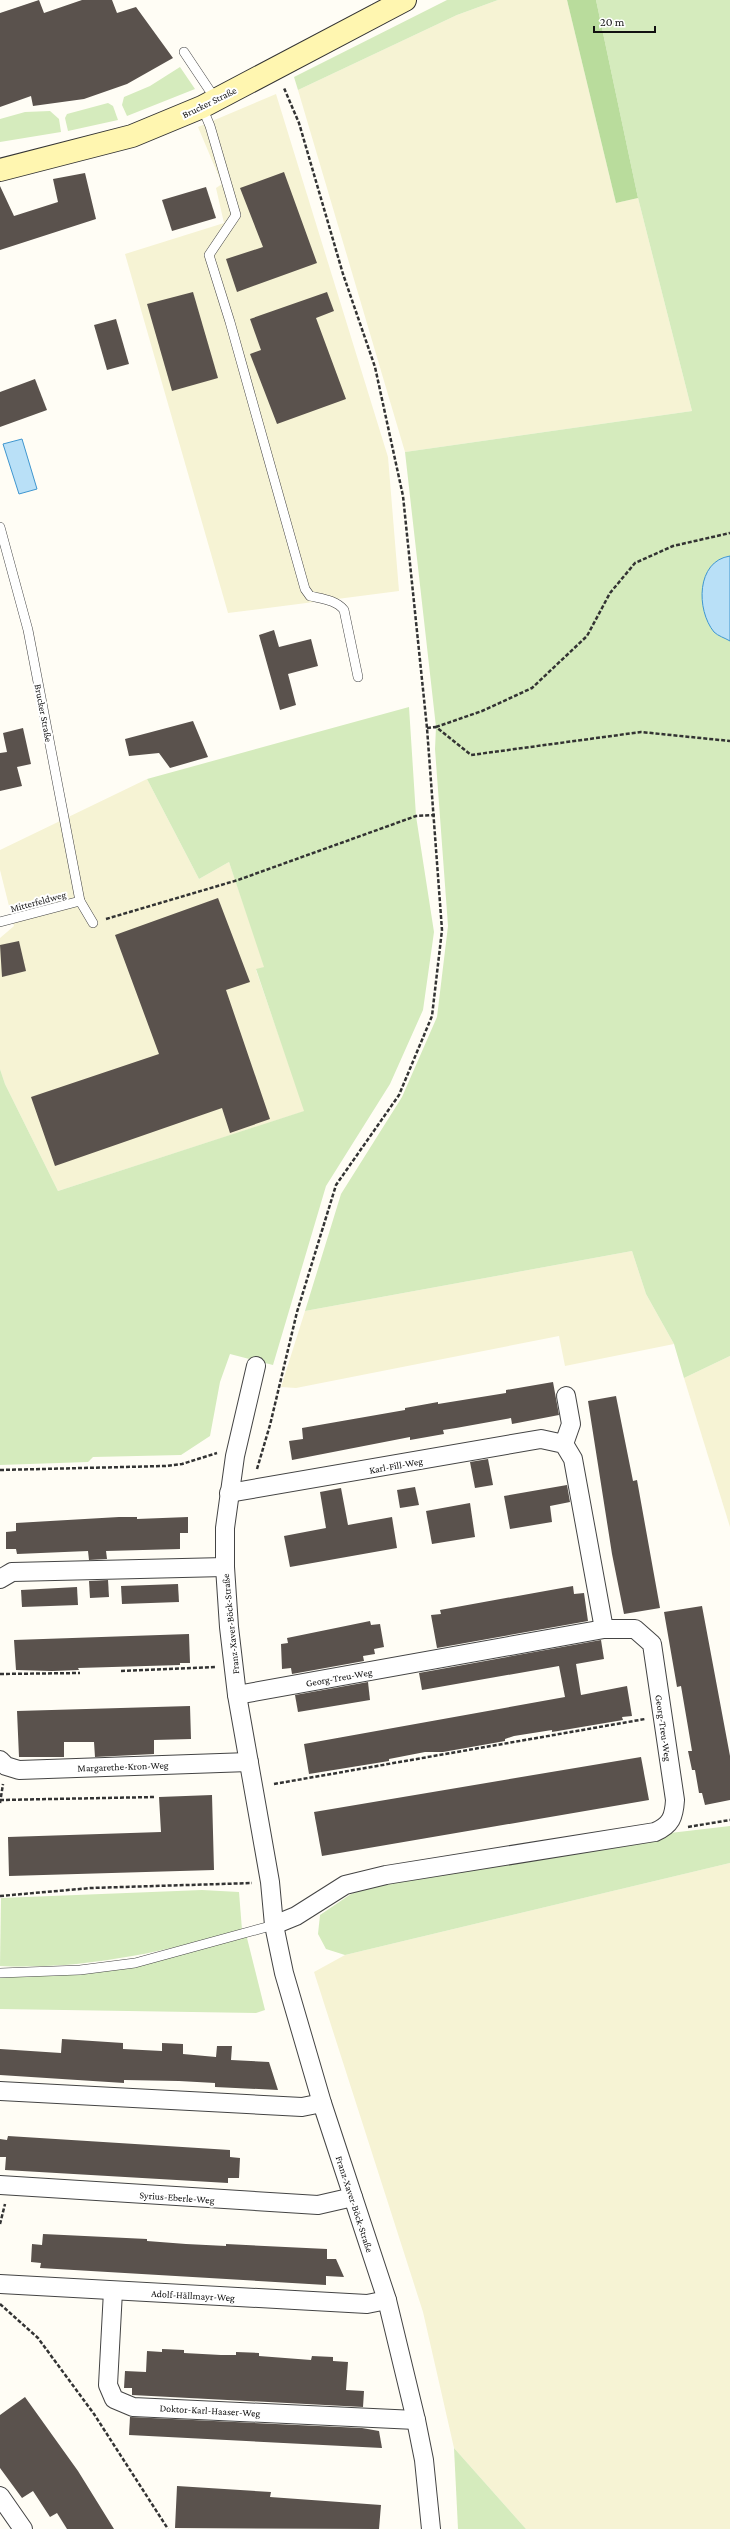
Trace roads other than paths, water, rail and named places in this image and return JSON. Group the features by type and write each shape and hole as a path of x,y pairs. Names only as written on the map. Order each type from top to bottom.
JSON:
{"main road":[{"name":"Brucker Straße","path":"0,170 132,136 209,103 405,0"}],"street":[{"name":"Franz-Xaver-Böck-Straße","path":"256,1366 235,1456 225,1528 225,1567 237,1695 270,1882 274,1925 284,1973 322,2103 387,2300 416,2420 424,2460 431,2529"},
{"path":"566,1396 571,1424 564,1444 574,1459 604,1630"},
{"name":"Karl-Fill-Weg","path":"229,1493 541,1439 564,1444"},
{"path":"0,1578 12,1572 225,1567"},
{"name":"Georg-Treu-Weg","path":"237,1695 604,1630 635,1629 652,1644 675,1800 674,1815 667,1827 656,1832 386,1875 345,1885 296,1916 274,1925"},
{"name":"Margarethe-Kron-Weg","path":"0,1760 6,1766 19,1770 249,1762"},
{"path":"0,2091 302,2108 322,2103"},
{"name":"Syrius-Eberle-Weg","path":"0,2186 318,2206 353,2197"},
{"name":"Adolf-Hällmayr-Weg","path":"0,2284 367,2304 387,2300"},
{"name":"Doktor-Karl-Haaser-Weg","path":"113,2291 108,2385 114,2399 133,2406 416,2420"},
{"path":"0,2496 23,2529"}],"lane":[{"path":"184,52 209,103 210,126 236,215 209,255 230,322 305,589 310,596 331,601 339,605 344,610 358,676"},
{"name":"Brucker Straße","path":"0,527 28,630 80,901"},
{"name":"Mitterfeldweg","path":"0,922 80,901 93,923"},
{"path":"0,1973 80,1970 135,1963 274,1925"}],"water":[{"path":"22,439 37,489 19,494 3,444"},
{"path":"730,556 730,641 714,632 708,623 704,612 702,588 705,576 711,567 719,560"}]}
